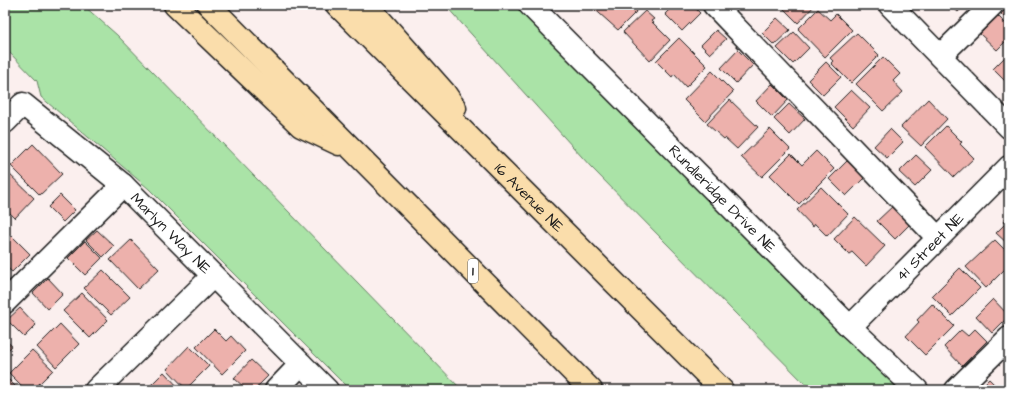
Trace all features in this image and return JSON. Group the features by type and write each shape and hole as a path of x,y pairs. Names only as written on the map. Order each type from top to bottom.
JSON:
{"highway":[{"path":"175,5 301,126 355,152"},
{"name":"1","path":"209,5 591,390"},
{"name":"16 Avenue NE","path":"337,5 722,390"},
{"path":"367,5 444,92 497,166"}],"street":[{"name":"Rundleridge Drive NE","path":"530,5 850,327 917,390"},
{"path":"714,5 938,238"},
{"path":"890,5 1009,127"},
{"path":"940,56 992,5"},
{"name":"Marlyn Way NE","path":"5,122 23,104 124,185 327,390"},
{"name":"41 Street NE","path":"850,327 1009,167"},
{"path":"5,302 124,185"},
{"path":"96,390 213,276"},
{"path":"956,390 1009,338"},
{"path":"276,390 301,364"}],"green space":[{"path":"5,5 83,5 117,35 462,390 350,390 149,189 41,97 37,81 5,48"},
{"path":"445,5 517,5 902,390 811,390 591,167"}],"building":[{"path":"590,5 643,5 618,30"},
{"path":"674,5 692,5 700,13 682,31 665,14"},
{"path":"733,5 743,5 738,10"},
{"path":"780,5 815,5 798,23"},
{"path":"950,5 965,5 958,12"},
{"path":"1009,6 1009,22 1001,14"},
{"path":"818,9 830,20 836,14 852,30 825,57 798,29"},
{"path":"645,11 654,19 651,21 670,40 650,61 623,32"},
{"path":"998,16 1009,27 1009,38 997,50 980,34"},
{"path":"777,18 790,30 774,45 762,33"},
{"path":"716,30 726,39 710,54 701,45"},
{"path":"794,32 809,48 793,64 777,48"},
{"path":"857,33 879,55 851,83 831,63 833,61 830,58"},
{"path":"679,38 707,66 686,87 674,74 672,77 656,61"},
{"path":"738,50 753,65 736,83 721,68"},
{"path":"1009,53 1009,85 993,69"},
{"path":"883,57 900,74 893,81 903,92 883,111 856,84"},
{"path":"826,62 841,77 823,95 808,80"},
{"path":"712,71 733,92 705,121 684,100"},
{"path":"772,84 788,100 772,117 756,101"},
{"path":"851,90 870,108 853,126 834,107"},
{"path":"928,99 947,119 921,146 901,127"},
{"path":"730,100 758,127 737,149 707,124"},
{"path":"789,104 805,119 790,135 774,119"},
{"path":"946,126 962,142 960,144 974,158 954,177 925,147"},
{"path":"770,129 790,149 762,177 741,157"},
{"path":"890,129 903,142 887,158 874,146"},
{"path":"33,144 62,174 40,195 11,166"},
{"path":"816,151 834,169 799,204 770,175 791,154 802,165"},
{"path":"916,155 932,170 915,187 899,172"},
{"path":"847,161 864,178 846,196 829,179"},
{"path":"6,171 34,198 15,218 5,208"},
{"path":"821,187 848,214 827,236 815,224 813,227 797,210"},
{"path":"60,195 75,210 63,222 48,207"},
{"path":"894,205 911,223 895,239 877,221"},
{"path":"1009,215 1009,245 996,233 1005,224 1003,222"},
{"path":"855,217 885,246 866,266 852,252 849,254 834,239"},
{"path":"97,230 114,246 103,257 86,240"},
{"path":"12,236 30,254 12,272 5,266 5,243"},
{"path":"131,240 159,269 138,289 110,260"},
{"path":"995,240 1009,254 1009,265 986,288 966,267"},
{"path":"85,241 102,258 85,275 68,258"},
{"path":"960,268 980,288 952,316 932,296"},
{"path":"103,270 130,297 111,315 84,288"},
{"path":"48,278 63,294 48,309 33,293"},
{"path":"82,293 108,320 90,338 63,311"},
{"path":"993,299 1009,316 992,333 976,316"},
{"path":"932,304 954,326 925,355 906,336 919,322 917,320"},
{"path":"20,308 36,325 24,337 7,320"},
{"path":"60,324 79,344 56,367 37,347"},
{"path":"214,329 226,341 231,336 245,351 222,374 196,347"},
{"path":"975,329 987,341 962,366 944,347 961,330 968,336"},
{"path":"5,340 12,346 5,353"},
{"path":"189,346 209,366 186,389 167,369"},
{"path":"32,350 53,370 33,390 26,390 9,373"},
{"path":"251,360 268,376 254,390 247,390 234,378"},
{"path":"164,372 181,390 146,390"},
{"path":"5,376 19,390 5,390"},
{"path":"989,379 1000,390 978,390"}]}
